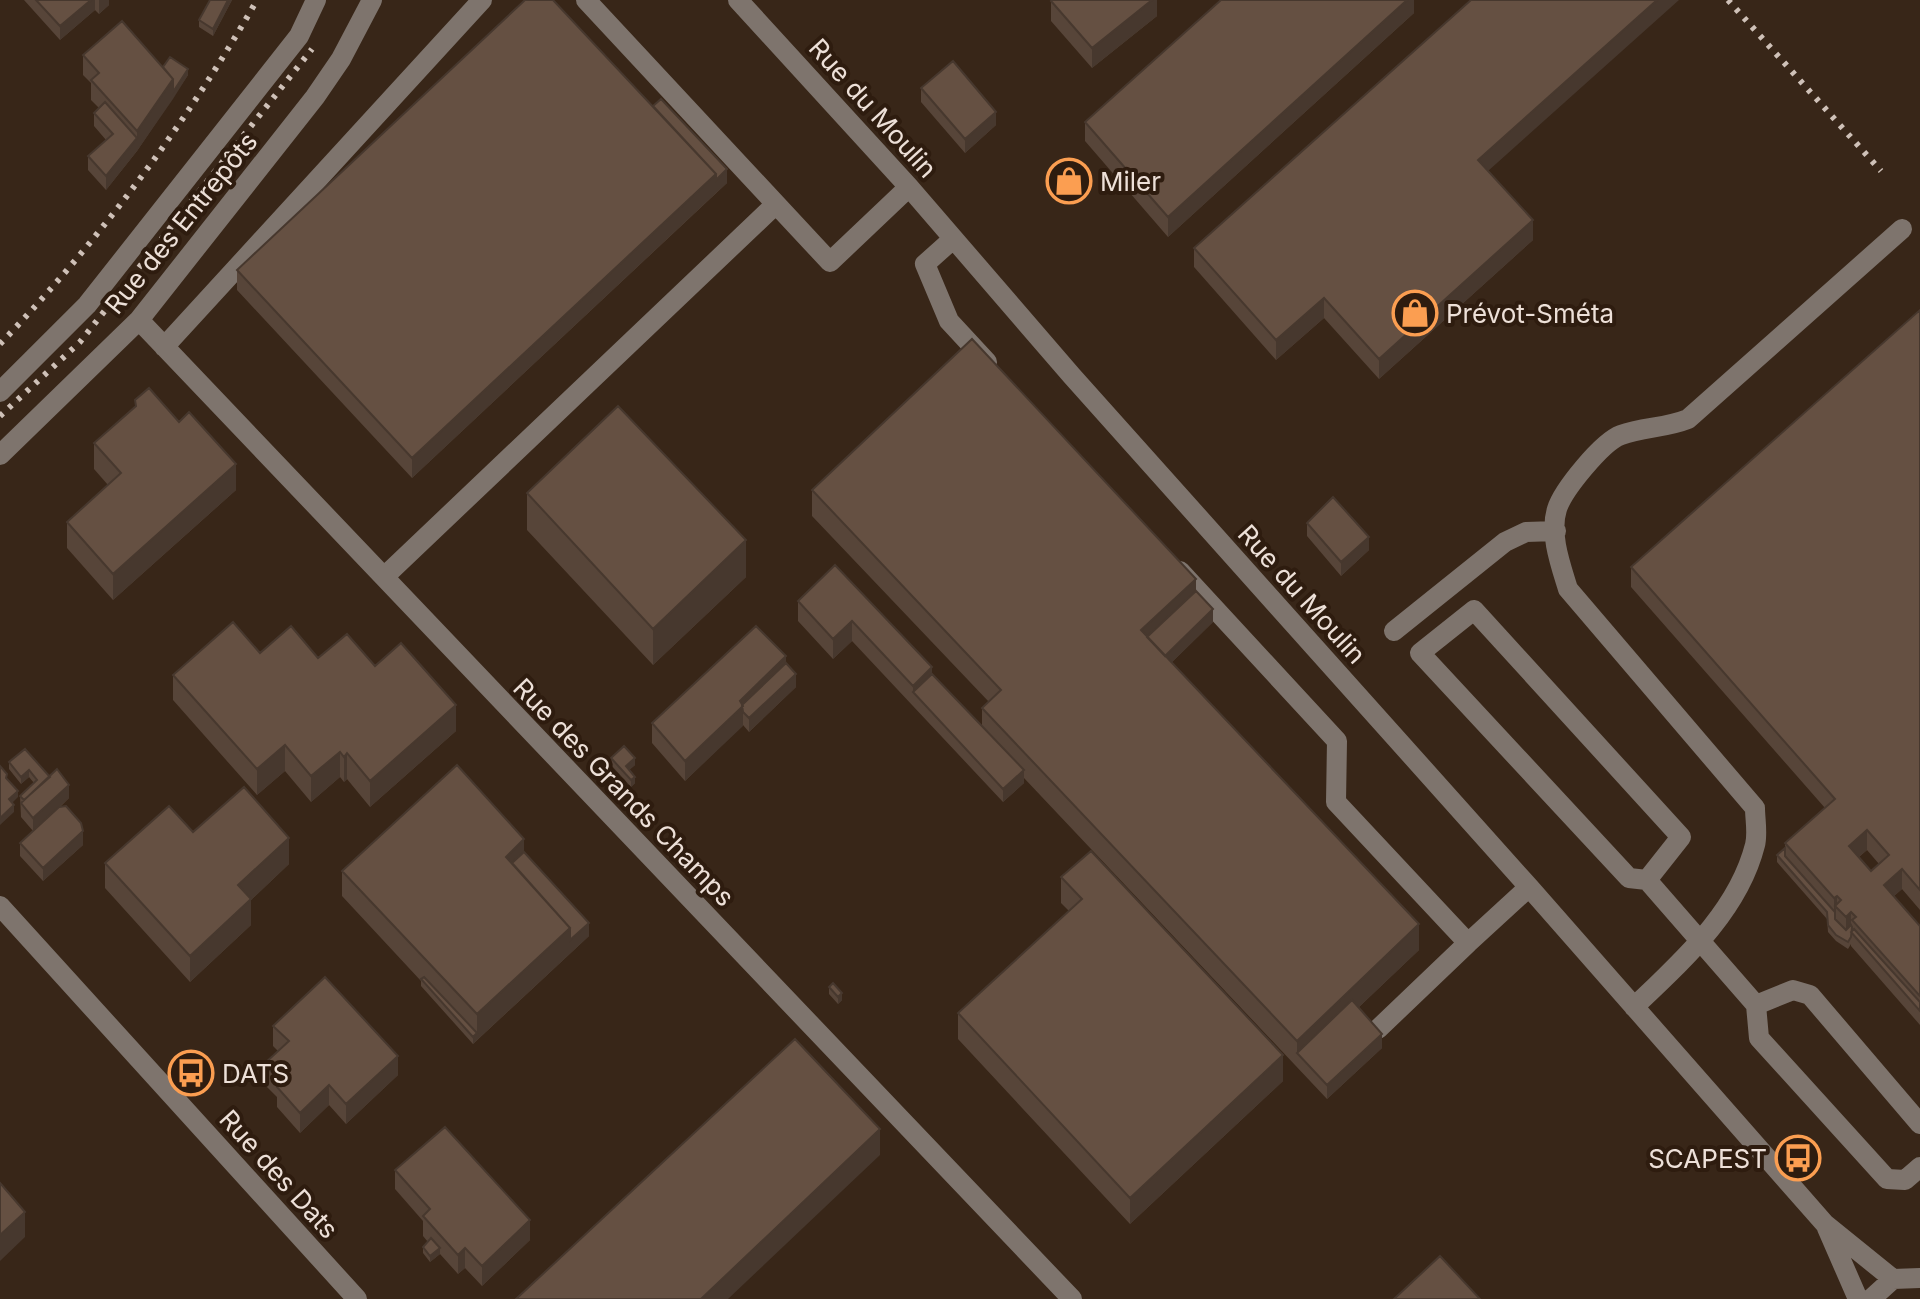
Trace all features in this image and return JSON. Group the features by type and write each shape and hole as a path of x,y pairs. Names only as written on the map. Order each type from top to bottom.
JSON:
{"street":[{"path":"0,392 87,305 299,36 316,0"},
{"name":"Rue des Entrepôts","path":"0,455 139,320 315,97 341,59 372,0"},
{"path":"164,347 482,0"},
{"path":"586,0 830,262 909,187"},
{"name":"Rue du Moulin","path":"738,0 909,187 1825,1224 1893,1279"},
{"path":"384,577 776,204"},
{"path":"1634,1007 1718,921 1746,869 1756,842 1755,808 1568,589 1556,549 1556,510 1591,459 1619,436 1666,428 1688,419 1902,229"},
{"path":"953,239 925,264 949,321 1003,379"},
{"name":"Rue des Grands Champs","path":"139,320 1072,1299"},
{"path":"1394,631 1505,542 1526,532 1556,531"},
{"path":"1164,554 1337,741 1336,802 1468,943"},
{"path":"1647,880 1681,837 1474,610 1420,653 1629,878 1647,880 1756,1005 1759,1038 1887,1179 1905,1180 1920,1167"},
{"path":"1378,1029 1529,887"},
{"name":"Rue des Dats","path":"0,906 357,1299"},
{"path":"1756,1005 1793,990 1810,995 1920,1124"},
{"name":"Rue du Moulin","path":"1825,1224 1858,1299"},
{"path":"1871,1299 1893,1279 1920,1278"}],"building":[{"path":"36,0 91,0 60,26"},
{"path":"210,0 228,0 213,29 199,20"},
{"path":"525,0 553,0 716,174 412,458 237,270"},
{"path":"1052,0 1152,0 1092,48"},
{"path":"1221,0 1407,0 1168,217 1085,122"},
{"path":"1471,0 1657,0 1478,160 1533,220 1379,359 1324,298 1276,340 1194,248"},
{"path":"122,21 173,79 137,131 91,80 99,73 83,55"},
{"path":"170,57 188,69 173,92 173,79 163,67"},
{"path":"953,61 996,112 965,139 921,88"},
{"path":"661,99 727,169 716,180 716,174 653,106"},
{"path":"105,102 137,138 106,176 88,156 113,134 94,113"},
{"path":"1920,310 1920,890 1902,869 1884,885 1920,926 1920,996 1852,920 1856,917 1851,912 1846,917 1835,906 1841,900 1837,896 1834,898 1785,843 1835,799 1631,567","holes":["1867,830 1889,855 1871,871 1849,846"]},
{"path":"972,339 1196,579 1141,630 1419,924 1297,1041 982,708 1001,690 812,490"},
{"path":"149,388 179,422 189,412 236,464 113,574 67,522 121,473 94,443 136,406 135,400"},
{"path":"618,406 746,540 653,629 527,493"},
{"path":"1333,497 1369,537 1341,562 1307,523"},
{"path":"835,565 932,667 913,686 852,621 833,639 798,601"},
{"path":"1196,591 1213,609 1165,656 1147,637"},
{"path":"233,622 260,653 291,626 318,658 347,634 375,666 401,643 456,705 370,781 347,753 344,757 340,752 311,776 285,745 257,769 173,675"},
{"path":"756,626 786,656 740,701 743,706 685,761 652,723"},
{"path":"786,663 796,674 749,718 743,712 742,705"},
{"path":"932,674 1024,770 1003,789 913,692"},
{"path":"624,746 635,758 626,766 635,777 631,780 611,758"},
{"path":"25,749 50,777 24,800 20,796 37,780 29,770 21,777 9,762"},
{"path":"457,765 524,839 506,857 570,928 477,1014 342,871"},
{"path":"0,766 18,791 9,799 14,805 0,818"},
{"path":"57,769 69,785 33,818 21,803"},
{"path":"244,787 289,838 238,885 251,899 190,956 105,863 169,806 193,832"},
{"path":"66,806 81,823 83,831 43,868 20,843 59,807"},
{"path":"1785,848 1785,856 1835,910 1835,919 1846,930 1851,925 1848,942 1836,935 1828,925 1827,912 1777,855"},
{"path":"1091,851 1283,1055 1130,1198 958,1013 1082,899 1061,877"},
{"path":"524,852 589,923 570,940 570,928 512,863"},
{"path":"1854,929 1920,1002 1920,1011 1851,932"},
{"path":"325,977 398,1056 346,1104 329,1085 300,1113 277,1087 281,1082 264,1064 289,1041 273,1026"},
{"path":"424,977 477,1033 473,1037 421,979"},
{"path":"833,983 842,993 838,997 829,987"},
{"path":"1352,1000 1382,1034 1327,1085 1297,1053"},
{"path":"795,1039 880,1129 701,1299 516,1299"},
{"path":"445,1127 530,1220 482,1266 465,1248 458,1255 423,1216 430,1209 395,1170"},
{"path":"0,1183 25,1212 0,1235"},
{"path":"431,1238 440,1248 430,1256 423,1247"},
{"path":"1440,1256 1480,1299 1394,1299"}],"railway":[{"path":"0,344 72,264 139,180 201,92 257,0"},
{"path":"1728,0 1881,171"},
{"path":"0,416 80,342 312,49"}],"place":[{"name":"Miler","path":"1069,181"},
{"name":"Prévot-Sméta","path":"1415,313"},
{"name":"DATS","path":"191,1073"},
{"name":"SCAPEST","path":"1798,1158"}]}
